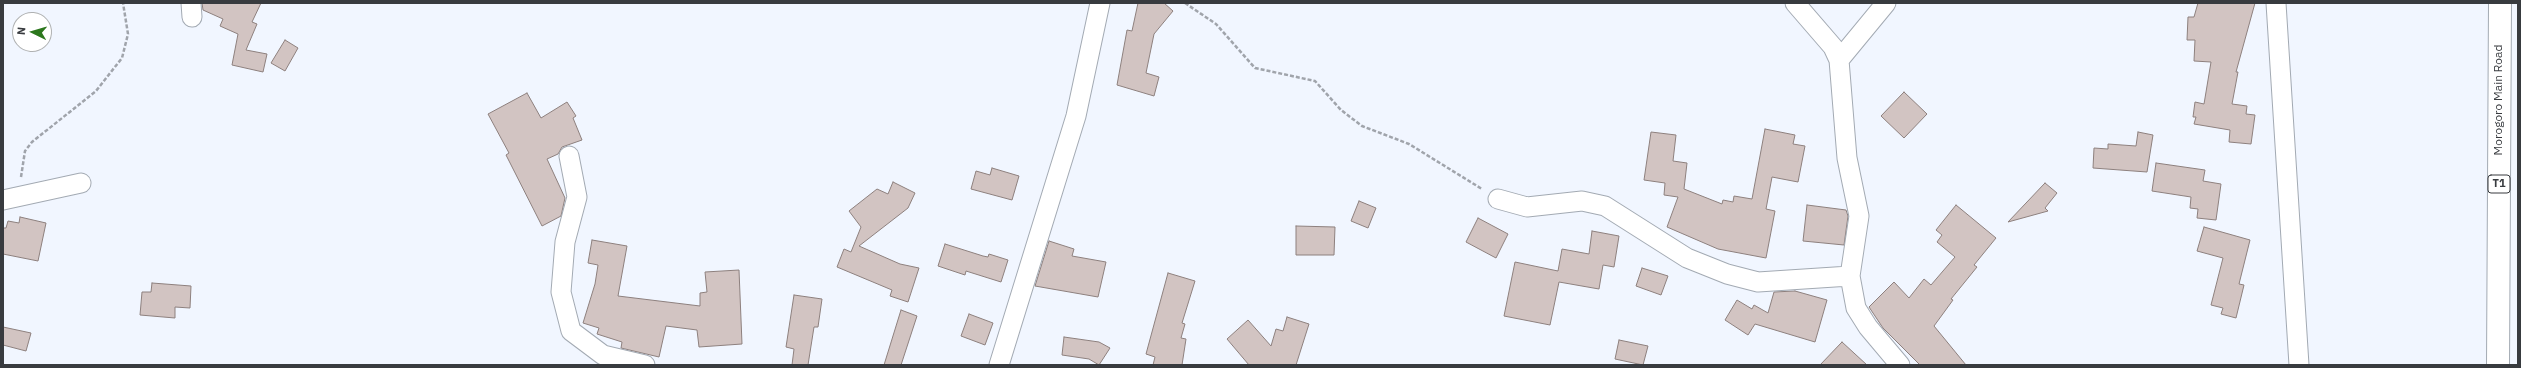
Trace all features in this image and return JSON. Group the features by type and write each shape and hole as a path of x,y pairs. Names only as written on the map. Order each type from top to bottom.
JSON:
{"highway":[{"name":"Morogoro Main Road","path":"2498,365 2500,3"}],"street":[{"path":"998,365 1076,116 1100,3"},
{"path":"1795,3 1833,47 1839,60 1847,158 1859,216 1850,276 1856,308 1868,327 1900,365"},
{"path":"1839,60 1886,3"},
{"path":"2276,3 2299,365"},
{"path":"569,156 577,197 565,242 561,292 571,331 603,355 645,365"},
{"path":"11,198 80,183"},
{"path":"1498,199 1527,207 1582,201 1605,206 1687,258 1727,274 1758,282 1850,276"}],"path":[{"path":"11,198 25,151 32,142 96,91 122,58 128,34 124,3"},
{"path":"1185,3 1216,24 1254,68 1315,81 1341,110 1362,126 1408,144 1498,199"}],"building":[{"path":"202,3 261,3 252,22 257,24 246,50 267,54 263,72 232,65 238,34 220,26 223,19 203,10"},
{"path":"1138,3 1164,3 1173,11 1154,34 1146,73 1159,77 1154,96 1117,85 1127,30 1132,31"},
{"path":"2198,3 2255,3 2236,72 2238,72 2232,104 2247,106 2246,114 2255,115 2251,144 2229,142 2230,130 2194,124 2196,117 2193,117 2195,102 2204,104 2211,62 2194,61 2195,40 2187,40 2188,17 2194,17"},
{"path":"285,40 298,48 285,71 271,63"},
{"path":"1904,92 1927,114 1904,138 1881,116"},
{"path":"527,93 541,118 567,102 576,116 573,118 582,140 562,147 558,154 547,159 565,198 561,216 542,226 506,155 509,153 488,114"},
{"path":"1765,129 1795,135 1793,144 1805,146 1798,182 1772,177 1766,209 1775,211 1766,258 1718,249 1667,227 1678,197 1664,195 1665,183 1644,180 1651,132 1676,135 1673,161 1687,163 1684,189 1722,204 1723,200 1733,202 1734,196 1752,199"},
{"path":"2138,132 2153,135 2147,172 2093,168 2094,148 2108,149 2108,144 2136,146"},
{"path":"2156,163 2205,170 2203,181 2221,184 2216,220 2197,218 2198,209 2190,208 2191,197 2152,191"},
{"path":"992,168 1019,176 1012,200 971,189 976,171 990,175"},
{"path":"893,182 915,193 908,208 859,246 900,264 919,268 908,302 890,296 892,290 837,267 844,249 851,252 861,227 849,211 877,189 888,194"},
{"path":"2045,183 2057,193 2045,208 2048,211 2008,222"},
{"path":"1359,201 1376,208 1368,228 1351,221"},
{"path":"1807,205 1846,210 1848,216 1844,245 1803,241"},
{"path":"1956,205 1996,238 1974,265 1977,267 1951,299 1953,300 1934,326 1966,365 1920,365 1883,328 1869,307 1894,282 1909,298 1924,279 1931,285 1955,257 1937,242 1942,235 1936,230"},
{"path":"20,217 46,223 38,261 3,254 3,228 6,228 8,221 19,223"},
{"path":"1478,218 1508,234 1496,258 1466,242"},
{"path":"1296,226 1335,227 1334,255 1296,255"},
{"path":"2204,227 2250,240 2239,284 2244,285 2236,318 2221,314 2223,308 2211,305 2223,258 2197,251"},
{"path":"1592,231 1619,236 1614,267 1603,265 1599,289 1559,282 1550,325 1504,316 1515,262 1558,271 1562,249 1589,254"},
{"path":"592,240 627,246 618,296 700,306 700,293 707,292 705,272 739,270 742,344 699,347 697,330 666,326 659,357 621,348 622,342 597,334 599,328 583,323 595,284 598,265 588,263"},
{"path":"1049,241 1074,249 1072,256 1106,262 1098,297 1035,286"},
{"path":"945,244 983,256 988,257 989,254 1008,260 1001,282 966,271 965,275 938,266"},
{"path":"1642,268 1668,276 1661,295 1636,286"},
{"path":"1168,273 1195,281 1182,323 1185,324 1181,338 1186,339 1182,365 1153,365 1155,357 1146,354"},
{"path":"152,283 191,286 190,308 175,307 175,318 140,315 142,292 151,292"},
{"path":"1795,291 1827,300 1815,342 1755,324 1748,335 1725,320 1737,300 1752,309 1754,305 1768,313 1774,292"},
{"path":"794,295 822,299 818,327 814,327 808,365 792,365 794,349 786,347"},
{"path":"901,310 917,316 901,365 884,365"},
{"path":"969,314 993,323 985,345 961,336"},
{"path":"1287,317 1309,324 1296,365 1249,365 1227,339 1248,320 1271,346 1276,329 1283,331"},
{"path":"3,327 31,333 26,351 3,345"},
{"path":"1064,337 1099,342 1110,348 1099,365 1089,359 1062,355"},
{"path":"1619,340 1648,346 1643,365 1615,359"},
{"path":"1842,342 1867,365 1820,365"}]}
